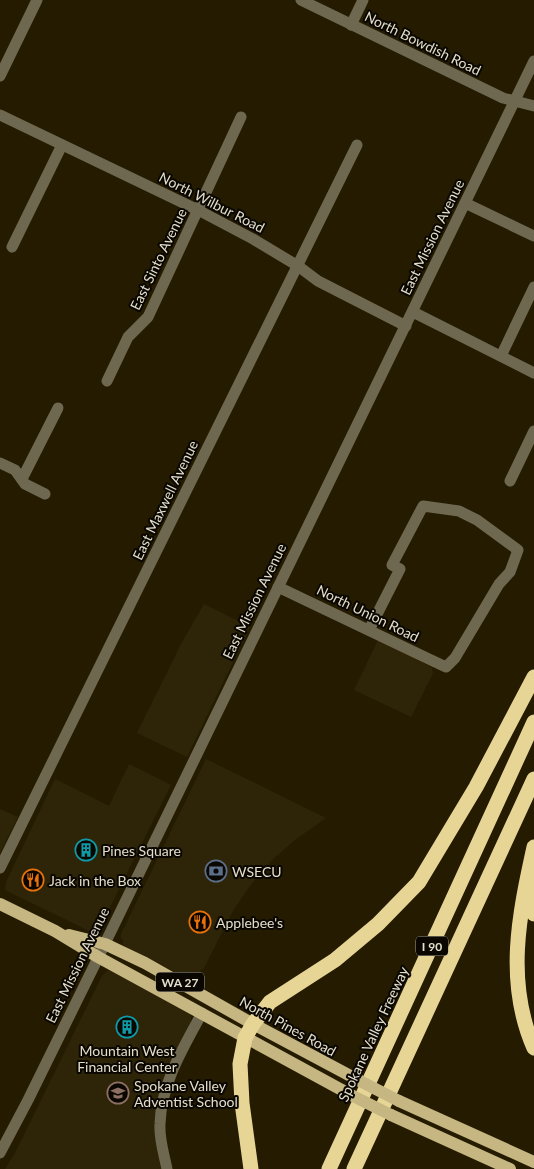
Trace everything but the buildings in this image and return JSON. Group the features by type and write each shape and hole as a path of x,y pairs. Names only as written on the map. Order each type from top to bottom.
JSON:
{"highway":[{"path":"251,1169 242,1103 240,1064 245,1038 253,1024 270,1002 335,960 378,924 419,882 476,787 534,678"},
{"name":"Spokane Valley Freeway","path":"329,1169 534,722"},
{"name":"I 90","path":"354,1169 534,779"},
{"path":"534,848 523,896 517,950 517,986 522,1015 534,1048"},
{"path":"534,885 534,914"}],"main road":[{"name":"North Pines Road","path":"0,904 55,931 98,958 351,1095 510,1169"},
{"name":"North Pines Road","path":"55,931 104,944 145,963 253,1024 399,1101 534,1162"},
{"path":"485,1158 498,1169"}],"street":[{"name":"North Bowdish Road","path":"301,0 503,98 534,106"},
{"path":"351,25 363,0"},
{"path":"0,76 34,1"},
{"name":"East Mission Avenue","path":"0,1153 98,958 534,61"},
{"name":"North Wilbur Road","path":"0,115 198,210 253,239 298,266 318,281 406,326"},
{"name":"East Sinto Avenue","path":"107,381 128,337 148,317 241,117"},
{"path":"12,247 62,145"},
{"name":"East Maxwell Avenue","path":"0,868 357,145"},
{"path":"465,202 534,236"},
{"path":"501,356 534,288"},
{"path":"413,312 534,373"},
{"path":"22,479 58,408"},
{"path":"510,480 534,431"},
{"path":"0,463 15,470 25,484 44,494"},
{"name":"North Union Road","path":"278,587 446,667 455,658 499,584 510,572 518,550 477,520 459,511 423,506 392,566 400,569 369,630"},
{"path":"168,1169 160,1135 162,1101 174,1067 202,1013"}],"shaded area":[{"path":"204,604 250,627 187,757 137,733 181,644"},
{"path":"379,638 432,668 433,673 411,717 354,690"},
{"path":"206,759 326,818 295,840 272,860 249,887 233,911 204,968 191,981 126,947 122,944 124,942 121,934"},
{"path":"129,764 171,785 100,927 97,930 89,931 5,890 6,882 55,779 109,806"},
{"path":"0,809 18,817 0,853"},
{"path":"114,970 187,1009 191,1016 191,1024 165,1079 164,1169 5,1169 15,1153 102,976 107,971"}],"place":[{"name":"Pines Square","path":"86,850"},
{"name":"WSECU","path":"216,871"},
{"name":"Jack in the Box","path":"33,880"},
{"name":"Applebee's","path":"200,922"},
{"name":"Mountain West Financial Center","path":"127,1027"},
{"name":"Spokane Valley Adventist School","path":"118,1093"}]}
